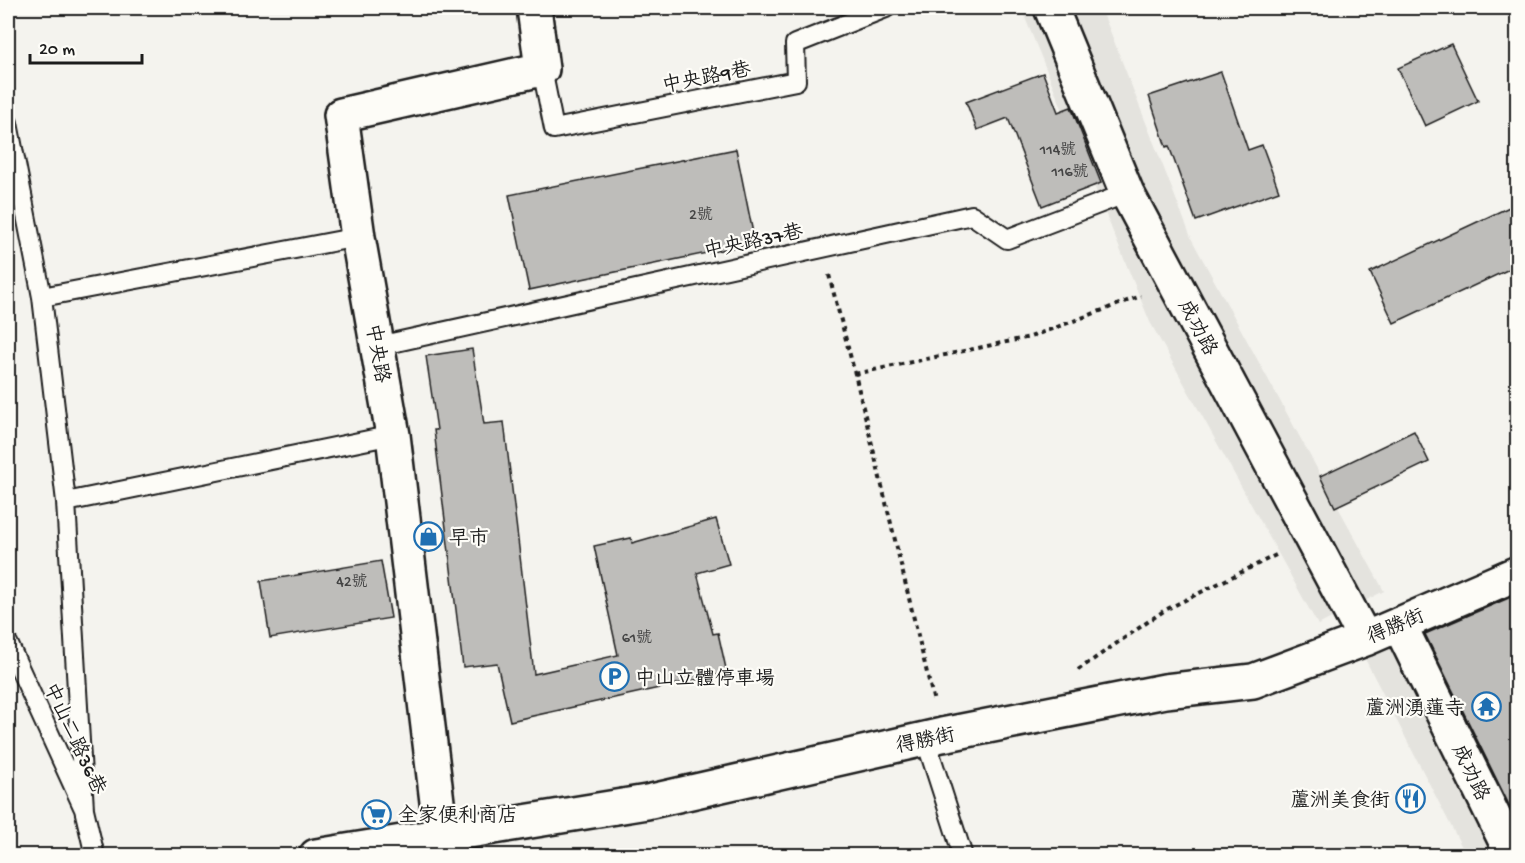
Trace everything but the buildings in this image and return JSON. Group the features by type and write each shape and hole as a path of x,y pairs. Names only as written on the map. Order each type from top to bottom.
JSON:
{"street":[{"path":"534,8 542,69"},
{"name":"成功路","path":"1051,8 1126,193 1365,639"},
{"name":"中央路","path":"444,845 393,435 358,237 342,115 542,69"},
{"name":"得勝街","path":"316,855 444,845 933,737 1165,691 1252,681 1365,639 1518,573"},
{"name":"成功路","path":"1399,624 1513,855"}],"lane":[{"name":"中央路9巷","path":"542,69 554,129 796,81 795,44 885,8"},
{"path":"8,123 42,297 66,502 84,809"},
{"name":"中央路37巷","path":"378,346 972,215 1007,239 1126,193"},
{"path":"42,297 358,237"},
{"path":"66,502 393,435"},
{"name":"中山二路36巷","path":"8,643 84,809 95,855"},
{"path":"933,737 963,855"}],"path":[{"path":"822,248 855,374 933,737"},
{"path":"855,374 1030,338 1175,283"},
{"path":"1077,671 1165,610 1311,538"}],"shaded area":[{"path":"1021,8 1101,8 1192,240 1384,591 1318,625 1150,322"},
{"path":"1409,629 1517,823 1517,855 1466,855 1363,655"}],"place":[{"name":"早市","path":"428,537"},
{"name":"中山立體停車場","path":"614,677"},
{"name":"蘆洲湧蓮寺","path":"1486,707"},
{"name":"蘆洲美食街","path":"1411,799"},
{"name":"全家便利商店","path":"377,814"}]}
